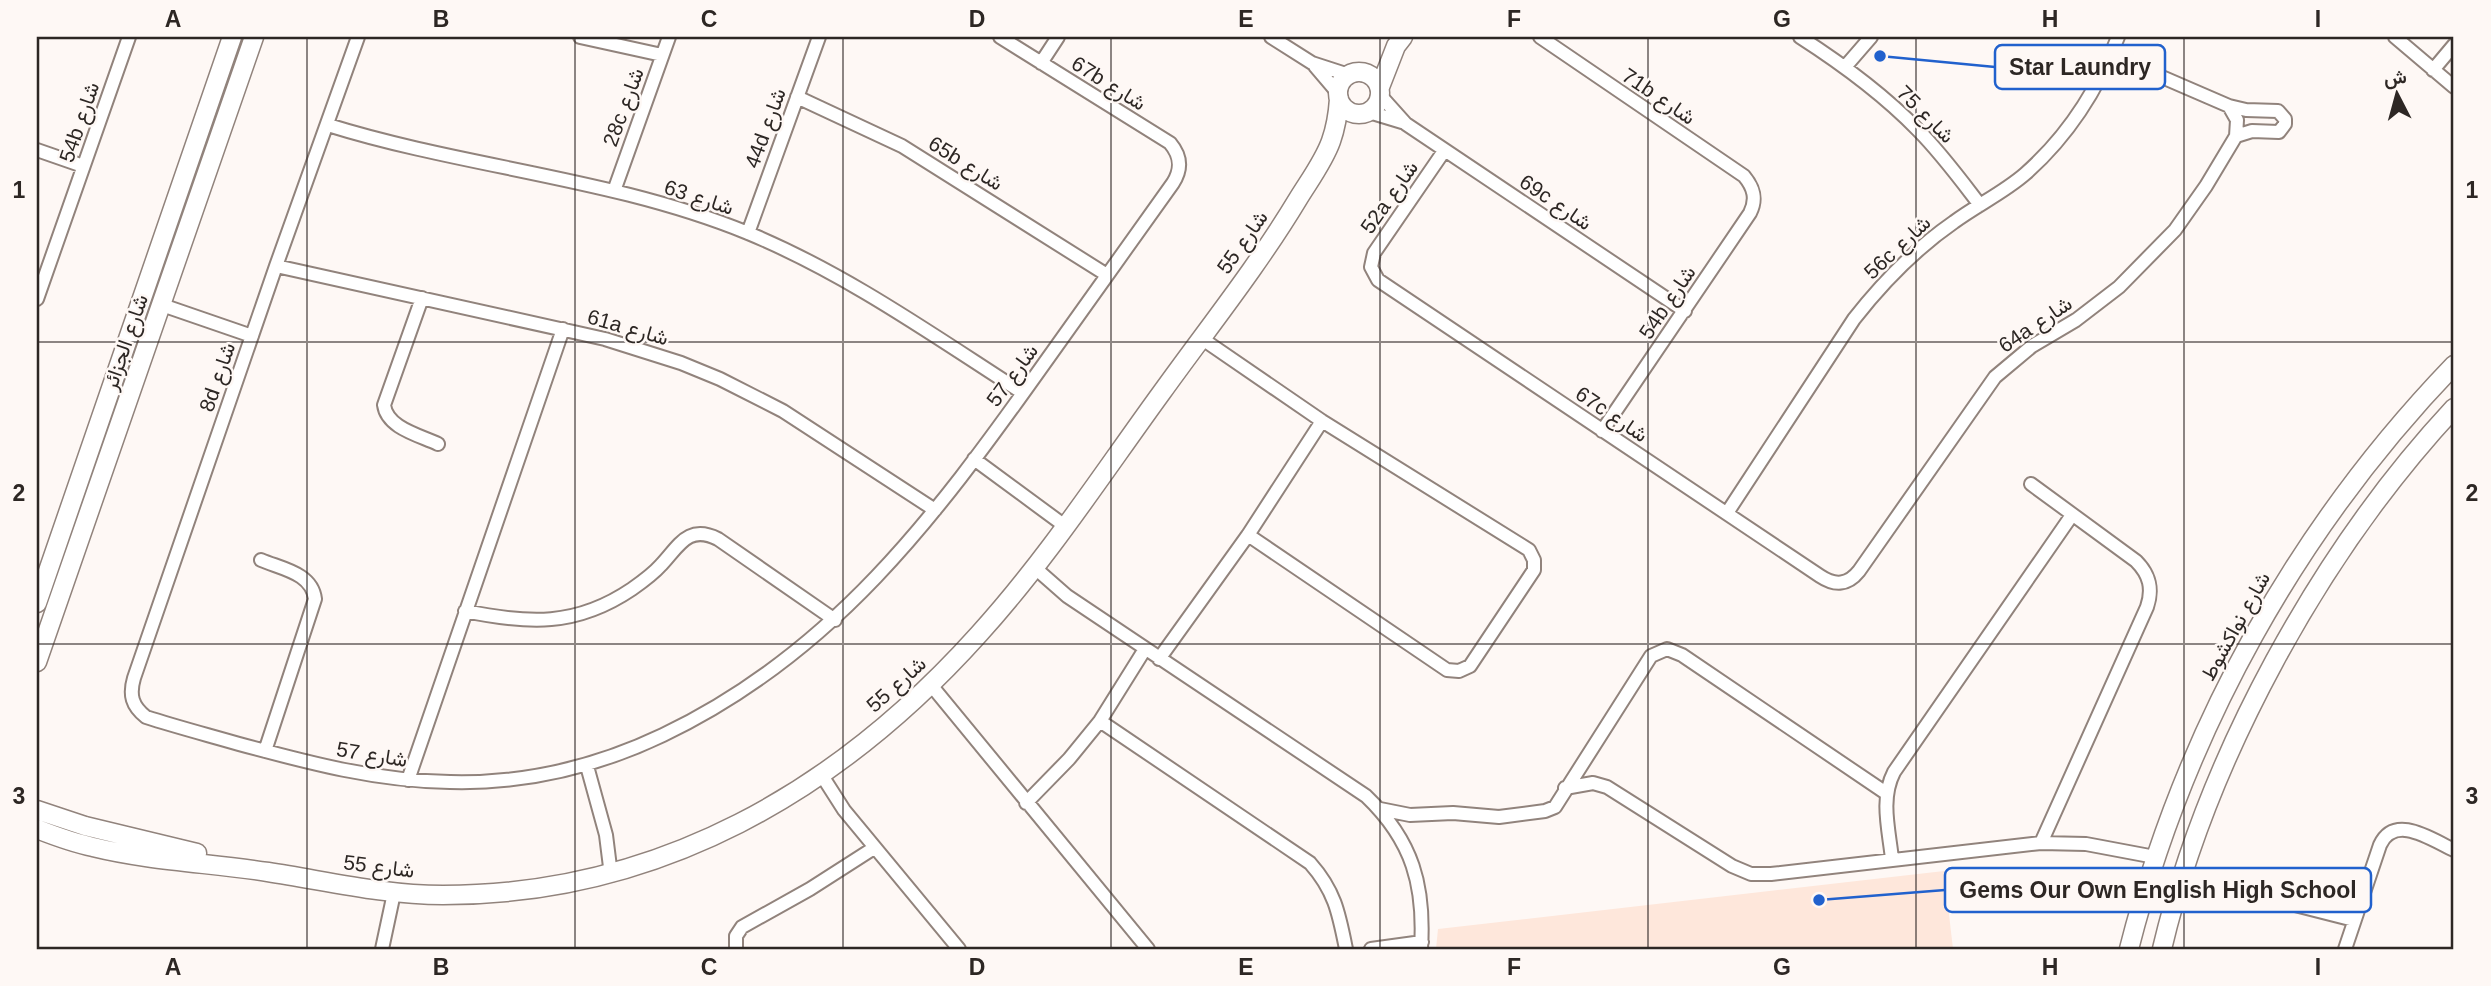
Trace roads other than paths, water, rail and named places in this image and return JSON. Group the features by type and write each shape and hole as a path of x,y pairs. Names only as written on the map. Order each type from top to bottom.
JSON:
{"street":[{"name":"54b شارع","path":"37,299 129,37"},
{"name":"شارع الجزائر","path":"37,603 232,37"},
{"name":"شارع الجزائر","path":"37,662 254,37"},
{"name":"8d شارع","path":"156,720 137,710 131,689 251,336 358,37"},
{"path":"580,37 662,55"},
{"name":"28c شارع","path":"614,191 669,37"},
{"name":"44d شارع","path":"748,233 820,37"},
{"name":"67b شارع","path":"1000,37 1163,138"},
{"path":"1041,63 1058,37"},
{"path":"1272,37 1312,63 1347,110 1359,114 1374,108 1399,42"},
{"name":"71b شارع","path":"1540,37 1744,176 1753,190"},
{"name":"شارع 75","path":"1800,37 1845,67 1918,130 1980,205"},
{"path":"1845,67 1871,37"},
{"name":"56c شارع","path":"1727,513 1871,297 1918,250 1955,220 2023,176 2061,136 2084,106 2118,37"},
{"path":"2395,37 2454,87"},
{"path":"1339,96 1343,79 1378,61 1399,42"},
{"path":"2433,70 2454,45"},
{"path":"2111,55 2229,106 2246,110 2278,111 2285,119 2283,129 2279,132 2252,131 2235,136 2237,120 2229,106"},
{"path":"1312,63 1371,76 1380,91"},
{"name":"69c شارع","path":"1380,91 1406,124 1685,312"},
{"name":"شارع 55","path":"1330,145 1337,121 1339,96"},
{"name":"65b شارع","path":"797,97 902,146 1107,275"},
{"name":"69c شارع","path":"1367,113 1406,124"},
{"name":"شارع 55","path":"37,829 75,843 112,851 268,872 389,893 445,895 511,891 579,882 616,873 661,858 733,827 777,804 875,734 931,685 980,633 1065,526 1265,252 1330,145 1349,125 1367,113"},
{"name":"شارع 63","path":"328,125 437,155 614,191 748,233 835,275 1023,393"},
{"name":"64a شارع","path":"1839,583 1847,582 1859,571 1995,377 2032,346 2098,304 2138,269 2191,208 2235,136"},
{"name":"شارع 57","path":"156,720 337,769 408,780 496,781 587,766 639,746 692,721 743,692 790,658 835,620 886,569 974,459 1178,176 1180,167 1176,150 1163,138"},
{"path":"37,150 83,166"},
{"name":"52a شارع","path":"1371,267 1378,245 1444,151"},
{"name":"54b شارع","path":"1602,431 1750,213 1755,198 1753,190"},
{"name":"61a شارع","path":"276,266 563,329 653,353 720,379 757,397 828,439 935,510"},
{"name":"67c شارع","path":"1371,267 1384,284 1820,576 1839,583"},
{"path":"422,299 384,405 385,414 390,421 438,444"},
{"path":"162,305 251,336"},
{"path":"408,780 563,329"},
{"path":"1201,338 1322,421 1529,550 1534,560 1534,570 1470,666 1459,671 1447,670 1248,535"},
{"name":"شارع نواكشوط","path":"2129,949 2155,857 2191,762 2235,669 2287,579 2345,492 2383,444 2454,365"},
{"path":"2162,949 2186,865 2222,773 2288,637 2352,536 2454,408"},
{"path":"1160,659 1248,535 1322,421"},
{"path":"974,459 1065,526"},
{"path":"2031,484 2143,568 2150,587 2150,597 2041,843"},
{"path":"1892,859 1886,793 1894,772 2073,515"},
{"path":"465,611 508,620 532,621 579,614 622,596 642,583 687,537 697,533 718,539 835,620"},
{"path":"261,561 305,578 314,590 315,599 265,751"},
{"path":"1031,571 1366,796 1380,809 1403,841 1414,868 1421,897 1421,945 1371,949"},
{"path":"1026,803 1069,759 1100,721 1145,649"},
{"path":"1380,809 1425,816 1453,813 1515,816 1555,807 1651,656 1667,649 1682,655 1886,793"},
{"path":"931,685 1148,949"},
{"path":"1100,721 1310,863 1335,897 1346,949"},
{"path":"587,766 616,873"},
{"path":"817,777 959,949"},
{"path":"1565,788 1593,783 1607,787 1732,866 1751,874 1771,874 2041,843 2098,846 2155,857"},
{"name":"شارع 55","path":"37,810 85,826 268,872"},
{"path":"2345,949 2380,845 2388,834 2394,830 2408,829 2454,850"},
{"path":"736,949 736,936 742,927 810,889 874,848"},
{"path":"382,949 389,893"},
{"path":"2295,905 2354,920"}],"place":[{"name":"Star Laundry","path":"1880,56"},
{"name":"Gems Our Own English High School","path":"1819,900"}]}
